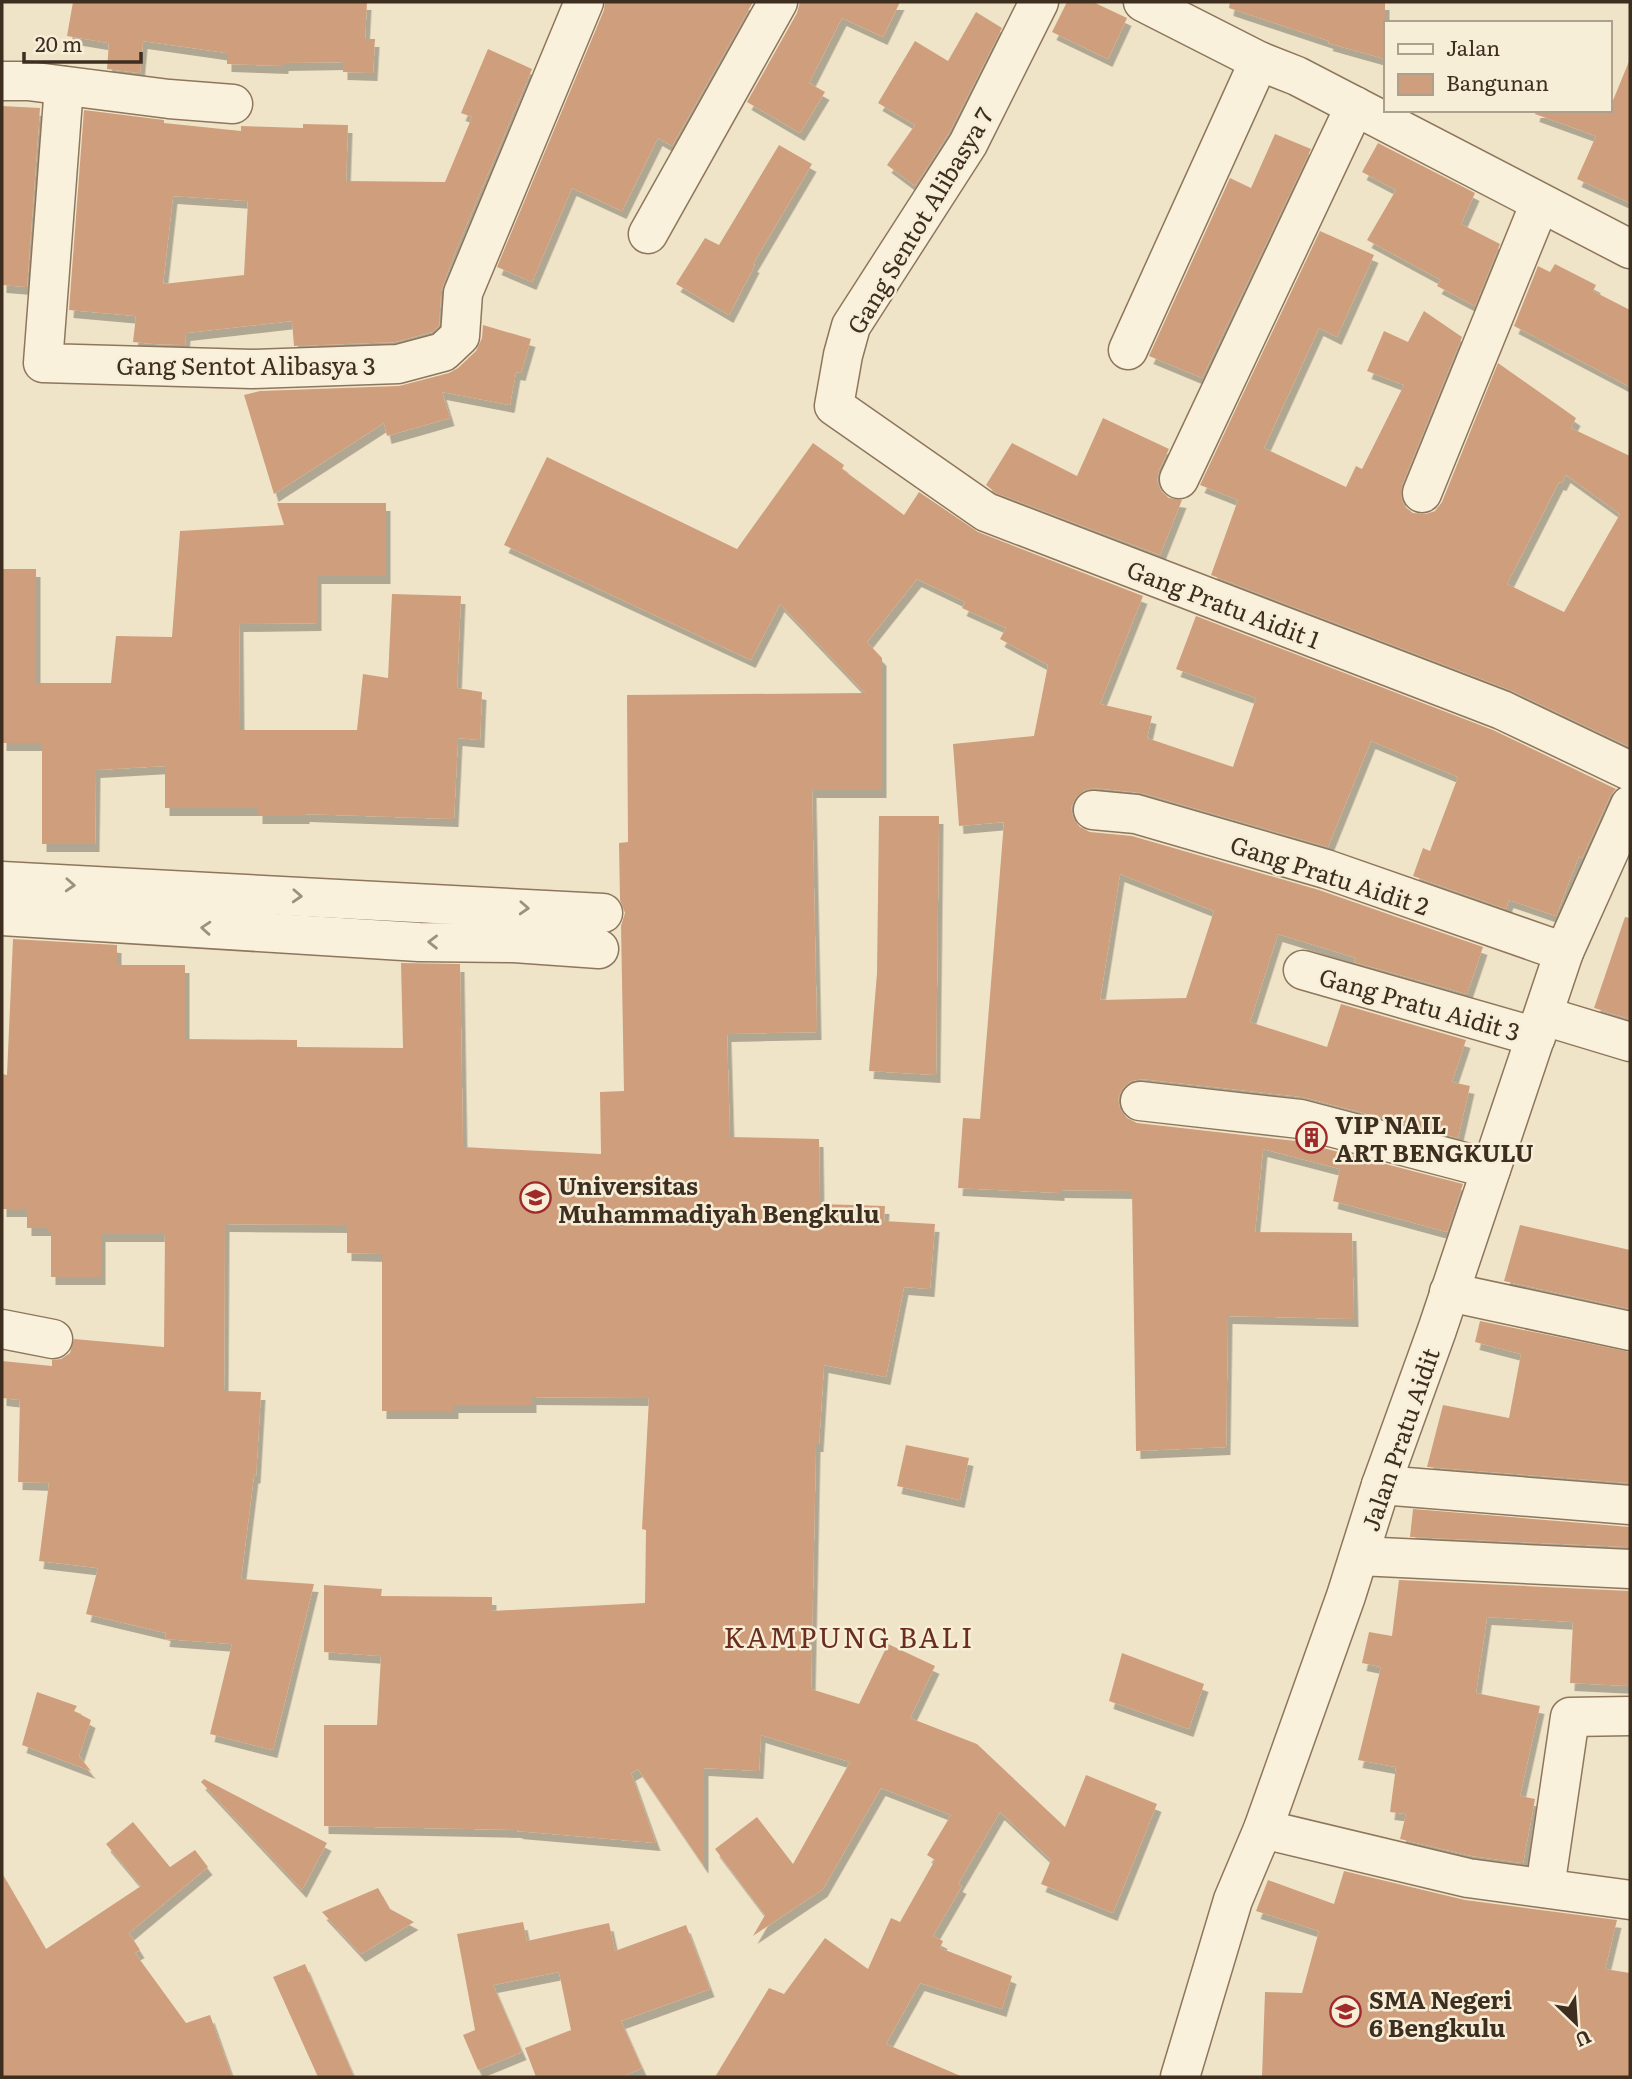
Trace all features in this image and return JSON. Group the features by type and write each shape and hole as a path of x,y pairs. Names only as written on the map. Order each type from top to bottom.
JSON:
{"street":[{"name":"Gang Sentot Alibasya 3","path":"64,86 43,363 252,369 398,364 443,352 460,336 463,293 584,2"},
{"path":"648,234 778,2"},
{"name":"Gang Sentot Alibasya 7","path":"834,406 851,326 968,144 1039,2"},
{"path":"1167,7 1259,61 1297,76 1630,249"},
{"path":"1128,349 1259,61"},
{"path":"2,81 28,81 169,99 233,104"},
{"path":"1179,479 1355,106"},
{"path":"1422,493 1541,203"},
{"name":"Gang Pratu Aidit 1","path":"834,406 986,512 1502,710 1630,771"},
{"name":"Jalan Pratu Aidit","path":"1180,2077 1233,1899 1263,1829 1359,1556 1564,952 1630,805"},
{"name":"Gang Pratu Aidit 2","path":"1093,810 1136,814 1326,869 1564,952"},
{"path":"2,881 601,931 514,943 419,942 2,916"},
{"name":"Gang Pratu Aidit 3","path":"1303,970 1540,1026 1630,1042"},
{"path":"1140,1101 1300,1119 1491,1169"},
{"path":"1449,1292 1630,1331"},
{"path":"2,1329 52,1339"},
{"path":"1381,1485 1630,1505"},
{"path":"1359,1556 1630,1569"},
{"path":"1545,1888 1570,1717 1630,1716"},
{"path":"1263,1829 1468,1878 1630,1899"}],"building":[{"path":"73,2 367,2 365,39 375,39 373,73 343,72 343,62 284,63 284,66 227,64 227,53 143,41 140,73 107,69 109,43 67,36"},
{"path":"605,2 753,2 672,146 658,138 622,211 572,188 532,282 497,267"},
{"path":"800,2 900,2 883,37 842,18 809,83 825,92 800,133 747,102 797,13"},
{"path":"1067,2 1093,2 1127,18 1108,59 1052,32"},
{"path":"1230,2 1385,2 1384,59 1328,43 1329,41 1229,8"},
{"path":"976,12 1002,28 949,133 915,186 887,165 915,125 878,103 915,41 948,61"},
{"path":"488,49 532,69 456,250 441,291 439,326 432,332 395,342 294,346 292,321 186,333 185,345 155,344 133,342 136,316 69,310 84,110 164,120 164,123 241,131 241,126 303,128 303,124 348,125 346,181 445,182 472,117 461,113","holes":["173,196 248,201 244,275 163,284"]},
{"path":"1630,59 1630,203 1577,179 1596,136 1535,114 1611,112 1611,105"},
{"path":"2,106 40,108 27,287 2,285"},
{"path":"1275,134 1311,149 1202,378 1149,356 1230,178 1251,188"},
{"path":"1378,143 1475,193 1461,224 1500,244 1475,306 1437,286 1441,280 1367,240 1396,190 1362,172"},
{"path":"779,145 812,164 753,264 755,265 729,315 676,284 705,238 719,245"},
{"path":"1320,231 1374,255 1337,337 1319,328 1264,448 1346,487 1356,466 1362,469 1404,385 1367,371 1384,331 1408,342 1424,311 1462,337 1402,485 1401,497 1404,506 1413,513 1426,514 1435,511 1442,502 1498,363 1576,418 1571,428 1630,456 1630,747 1510,690 1211,575 1238,500 1200,485","holes":["1566,475 1620,514 1564,612 1507,584 1559,482 1562,483"]},
{"path":"1555,264 1596,285 1593,291 1630,310 1630,387 1514,326 1538,266 1550,272"},
{"path":"483,325 531,339 521,373 516,372 510,405 442,392 450,418 387,436 384,423 274,494 244,395 260,391 399,386 449,373 476,351 482,338"},
{"path":"1103,418 1169,449 1157,481 1161,491 1169,498 1182,500 1160,555 996,493 986,485 1012,443 1077,476"},
{"path":"813,443 844,465 842,469 904,515 919,492 978,532 1143,596 1100,704 1152,716 1147,738 1233,767 1256,698 1176,669 1196,616 1493,730 1616,789 1610,796 1582,858 1579,856 1556,916 1509,900 1506,909 1413,876 1423,848 1430,851 1458,777 1371,741 1328,847 1142,793 1094,788 1085,790 1076,797 1071,807 1073,818 1080,827 1090,832 1132,836 1319,890 1483,947 1467,994 1354,962 1356,958 1278,934 1250,1022 1327,1047 1341,1004 1466,1040 1452,1082 1470,1086 1458,1138 1303,1097 1142,1079 1131,1081 1122,1089 1118,1099 1120,1109 1127,1118 1137,1123 1296,1141 1463,1184 1447,1232 1333,1201 1340,1169 1263,1149 1255,1232 1352,1233 1354,1319 1228,1316 1226,1447 1136,1451 1132,1191 1060,1190 1060,1193 958,1188 963,1118 980,1119 1004,822 959,826 953,744 1034,736 1048,665 1000,639 1006,628 962,608 965,602 917,579 867,642 882,658 882,790 812,790 817,1032 727,1034 730,1137 819,1139 820,1204 885,1206 884,1221 935,1224 930,1289 904,1287 886,1377 824,1365 819,1444 816,1444 811,1689 859,1704 888,1644 935,1666 910,1718 977,1744 1065,1827 1086,1775 1157,1804 1113,1913 1041,1884 1051,1860 1000,1812 958,1884 962,1886 933,1936 943,1941 940,1948 1012,1976 1002,2009 920,1983 886,2044 963,2077 715,2077 769,1988 784,1994 825,1938 868,1969 891,1918 900,1922 935,1860 927,1855 951,1815 881,1788 823,1889 753,1936 765,1915 715,1849 757,1817 793,1864 850,1762 761,1735 759,1771 704,1768 704,1866 638,1769 631,1773 656,1843 517,1831 519,1830 324,1826 324,1725 377,1725 381,1656 324,1652 324,1585 382,1589 381,1596 492,1597 492,1611 645,1603 646,1530 642,1529 649,1398 532,1397 532,1405 454,1405 454,1411 382,1411 382,1254 347,1253 347,1225 225,1224 224,1391 261,1392 256,1476 254,1475 241,1579 314,1584 273,1750 210,1734 232,1644 165,1639 166,1633 86,1614 98,1568 39,1561 49,1483 18,1482 20,1400 2,1398 2,1361 52,1366 52,1360 61,1359 70,1353 74,1339 164,1347 165,1234 101,1234 101,1277 51,1277 51,1232 48,1232 48,1228 27,1228 27,1209 2,1209 2,1074 7,1075 13,939 117,945 117,965 185,965 185,1039 297,1040 297,1047 403,1048 401,963 460,964 463,1147 601,1154 600,1092 624,1091 621,926 625,913 620,900 619,843 628,842 627,695 865,693 780,604 751,660 504,545 547,457 737,549","holes":["1120,874 1214,911 1186,998 1100,1000"]},
{"path":"277,503 386,503 386,576 317,576 317,623 239,624 240,730 357,730 363,674 388,678 392,594 461,596 457,688 482,692 480,740 458,738 454,819 305,814 258,816 258,808 165,808 165,766 96,770 95,844 42,844 42,743 2,743 2,569 36,569 36,683 111,683 116,636 172,637 180,531 284,525"},
{"path":"879,816 939,816 936,1075 869,1071 877,973"},
{"path":"1625,917 1630,918 1630,1019 1594,1008"},
{"path":"1520,1225 1630,1250 1630,1309 1504,1281"},
{"path":"1480,1321 1630,1352 1630,1483 1427,1467 1443,1405 1509,1418 1521,1354 1475,1342"},
{"path":"906,1445 969,1458 960,1500 897,1486"},
{"path":"1413,1509 1630,1527 1630,1547 1410,1537"},
{"path":"1399,1580 1630,1591 1630,1686 1570,1683 1573,1622 1487,1617 1476,1693 1540,1706 1520,1796 1535,1799 1523,1863 1472,1856 1400,1839 1406,1814 1390,1812 1396,1767 1358,1760 1381,1667 1362,1663 1369,1632 1392,1636"},
{"path":"1122,1653 1204,1684 1189,1729 1109,1701"},
{"path":"37,1692 77,1706 74,1711 91,1720 79,1756 91,1771 22,1745"},
{"path":"204,1779 327,1843 302,1890 201,1782"},
{"path":"133,1822 170,1867 195,1850 208,1867 129,1933 140,1950 135,1953 186,2023 210,2015 232,2077 2,2077 2,1873 46,1949 141,1886 106,1844"},
{"path":"1344,1871 1465,1900 1617,1920 1605,1969 1630,1973 1630,2077 1262,2077 1265,1992 1302,1993 1319,1931 1256,1911 1268,1880 1334,1904"},
{"path":"378,1888 390,1909 414,1922 361,1954 322,1912"},
{"path":"523,1922 527,1941 609,1923 615,1951 686,1925 710,1989 621,2021 642,2068 622,2077 536,2077 525,2048 571,2030 559,1972 493,1985 522,2052 478,2070 463,2035 475,2030 457,1934"},
{"path":"305,1964 354,2077 318,2077 273,1977"}],"place":[{"name":"VIP NAIL ART BENGKULU","path":"1312,1137"},
{"name":"Universitas Muhammadiyah Bengkulu","path":"535,1198"},
{"name":"SMA Negeri 6 Bengkulu","path":"1346,2012"}],"district":[{"name":"KAMPUNG BALI","path":"849,1636"}]}
